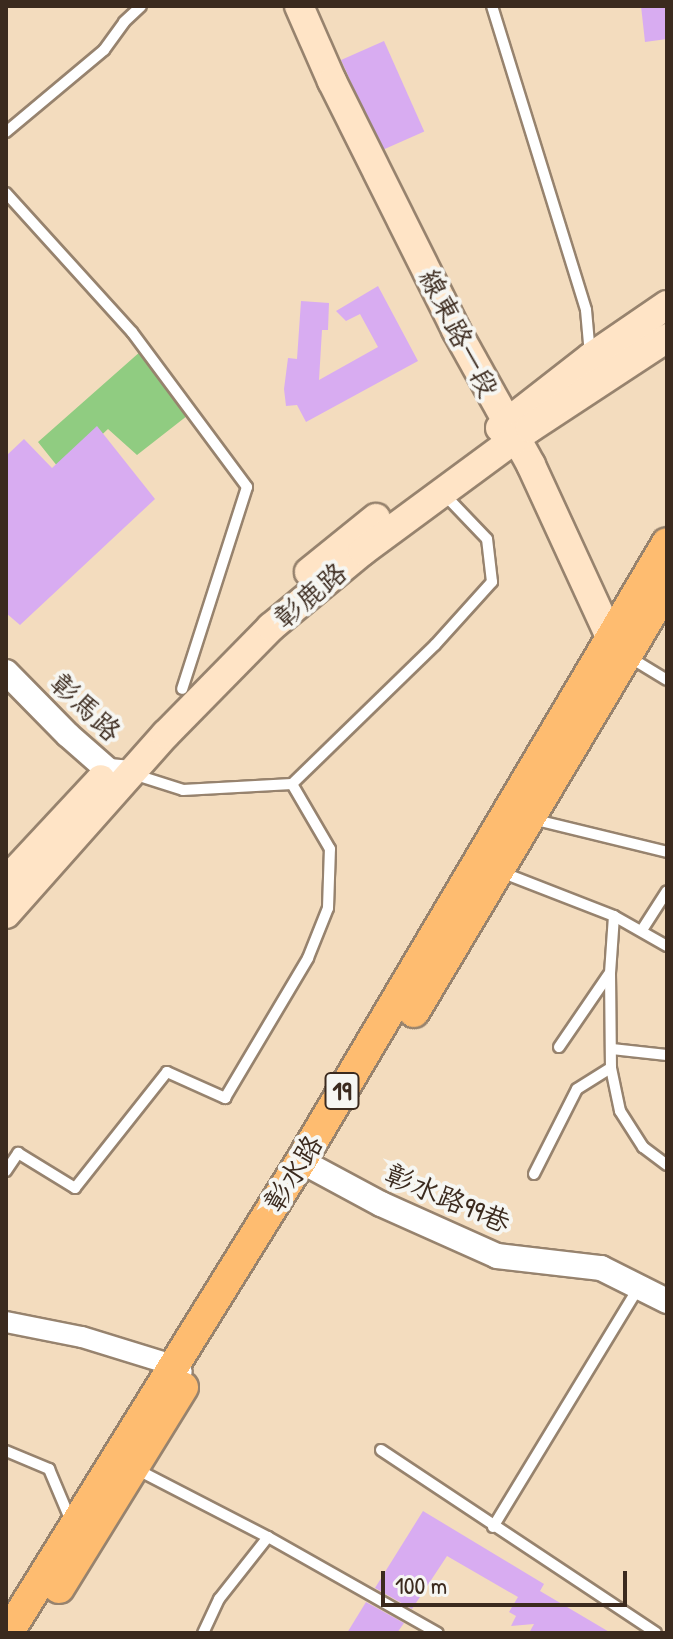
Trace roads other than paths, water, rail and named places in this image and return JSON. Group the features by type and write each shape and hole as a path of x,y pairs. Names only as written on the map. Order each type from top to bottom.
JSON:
{"main road":[{"name":"線東路一段","path":"299,6 332,81 618,646"},
{"name":"彰鹿路","path":"6,881 271,627 363,551 443,494 591,357 667,305"},
{"name":"彰鹿路","path":"6,914 182,689 257,616 344,541 511,432 667,338"},
{"name":"彰水路","path":"489,867 530,819 667,543"},
{"name":"彰水路","path":"30,1633 124,1464 310,1165 618,646 667,588"},
{"name":"彰水路","path":"8,1633 73,1527 124,1464"}],"street":[{"name":"彰馬路","path":"6,672 68,735 120,772"},
{"name":"彰水路99巷","path":"310,1165 381,1204 497,1256 601,1268 667,1301"},
{"path":"6,1322 82,1337 181,1371"}],"lane":[{"path":"6,132 104,50 124,22 141,6"},
{"path":"492,6 586,310 591,357"},
{"path":"6,193 132,332 247,487 182,689"},
{"path":"120,772 183,790 292,784 435,645 492,582 487,539 443,494"},
{"path":"618,646 667,680"},
{"path":"6,1171 18,1153 75,1188 167,1072 225,1098 308,958 328,908 330,849 292,784"},
{"path":"530,819 667,852"},
{"path":"489,867 614,916 667,946"},
{"path":"642,930 667,891"},
{"path":"614,916 610,973 611,1068 620,1111 643,1147 667,1165"},
{"path":"559,1047 610,973"},
{"path":"612,1049 667,1055"},
{"path":"534,1174 577,1089 611,1068"},
{"path":"493,1527 639,1287"},
{"path":"381,1450 656,1633"},
{"path":"6,1451 49,1469 73,1527"},
{"path":"124,1464 268,1537 438,1633"},
{"path":"203,1633 219,1599 268,1537"}]}
